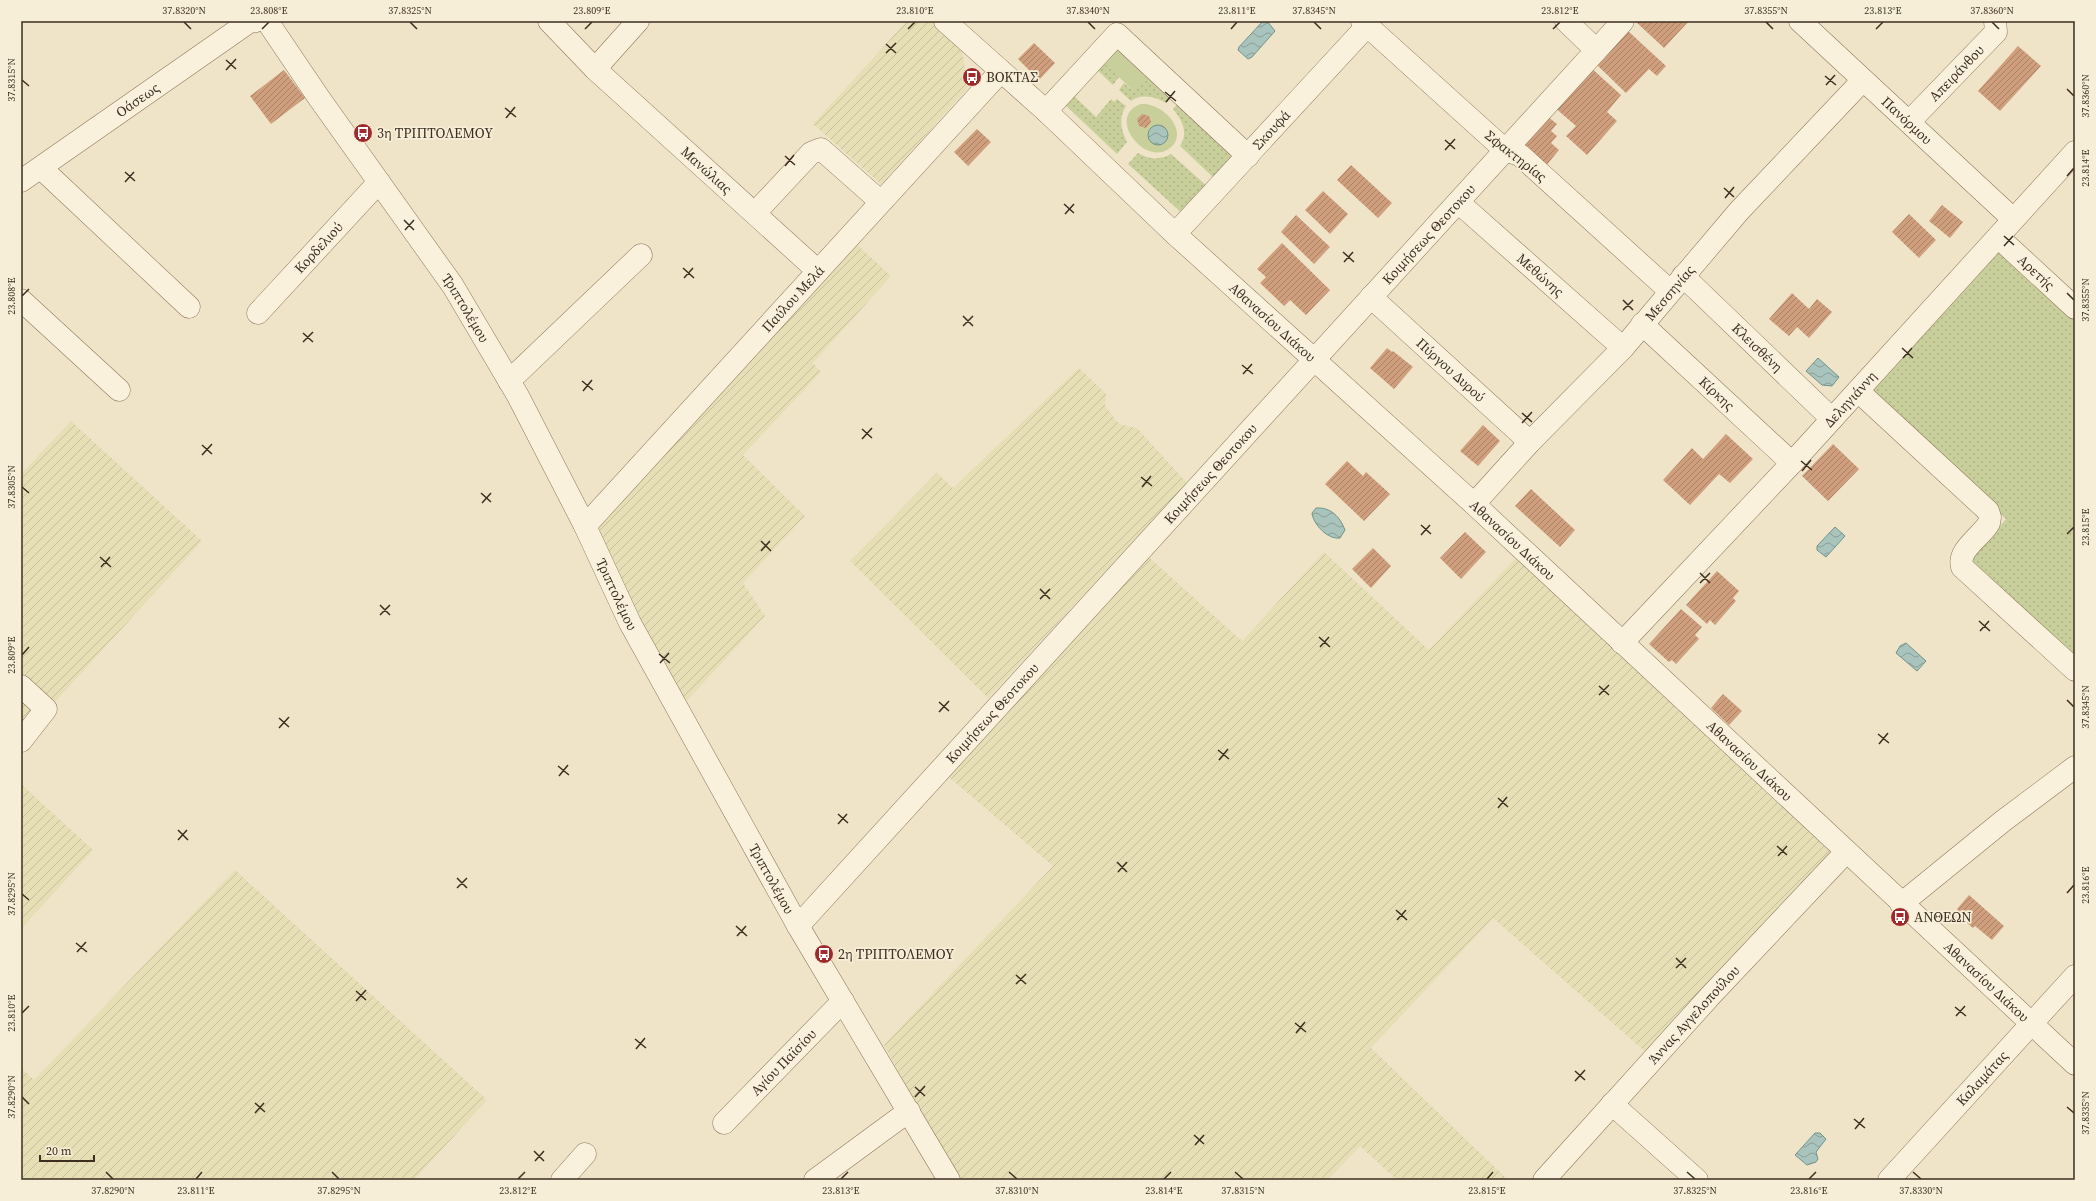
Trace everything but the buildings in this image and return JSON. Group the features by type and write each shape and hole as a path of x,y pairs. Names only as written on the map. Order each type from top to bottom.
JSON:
{"street":[{"name":"Οάσεως","path":"21,182 249,22 256,21"},
{"name":"Τριπτολέμου","path":"266,21 453,286 509,381 585,526 630,623 798,926 949,1180"},
{"name":"Μανώλιας","path":"549,21 595,69 818,271"},
{"path":"595,69 638,21"},
{"path":"1566,21 1596,50"},
{"name":"Κοιμήσεως Θεοτοκου","path":"798,926 1623,21"},
{"name":"Πανόρμου","path":"1800,21 2013,219"},
{"name":"Απειράνθου","path":"1909,122 1996,32 1995,21"},
{"name":"Σφακτηρίας","path":"1364,23 1505,150 1520,155 1676,284"},
{"name":"Σκουφά","path":"1175,234 1248,156 1364,23"},
{"name":"Αθανασίου Διάκου","path":"958,25 1001,70 1175,234 1474,504 1622,644 2075,1064"},
{"path":"1046,111 1117,34 1248,156"},
{"name":"Παύλου Μελά","path":"585,526 1001,70"},
{"name":"Μεσσηνίας","path":"1474,504 1530,442 1623,348 1739,211 1863,80"},
{"path":"755,213 811,153 821,149 881,202"},
{"name":"Δεληγιάννη","path":"1622,644 1792,463 2075,152"},
{"path":"40,168 189,307"},
{"name":"Κορδελιού","path":"258,313 379,182"},
{"name":"Μεθώνης","path":"1458,202 1623,348"},
{"name":"Αρετής","path":"1998,237 2075,308"},
{"path":"509,381 641,255"},
{"name":"Κλεισθένη","path":"1676,284 1832,419"},
{"name":"Πύργου Δυρού","path":"1371,297 1530,442"},
{"path":"21,300 119,390"},
{"name":"Κίρκης","path":"1642,324 1792,463"},
{"path":"1858,391 1988,512 1990,517 1989,523 1964,552 1960,562 1962,567 2075,670"},
{"path":"21,686 46,709 21,741"},
{"path":"1902,904 2018,810 2075,767"},
{"name":"Άννας Αγγελοπούλου","path":"1544,1180 1712,994 1846,852"},
{"name":"Καλαμάτας","path":"1889,1180 2075,976"},
{"name":"Αγίου Παϊσίου","path":"724,1123 843,1001"},
{"path":"1612,1104 1697,1180"},
{"path":"814,1180 909,1111"},
{"path":"562,1180 585,1154"}],"shaded area":[{"path":"907,21 935,21 961,45 968,88 881,184 813,124"},
{"path":"852,240 891,276 813,363 821,372 743,455 805,516 743,583 765,616 681,707 588,525"},
{"path":"1079,368 1106,394 1105,406 1119,424 1137,428 1187,483 988,698 850,561 937,473 953,488"},
{"path":"71,421 202,541 54,703 21,673 21,474"},
{"path":"1143,552 1242,641 1324,552 1429,650 1518,556 1838,847 1721,968 1648,1054 1493,918 1371,1048 1508,1180 1397,1180 1360,1146 1328,1180 958,1180 884,1045 1053,866 943,772"},
{"path":"21,690 39,707 21,734"},
{"path":"21,784 93,850 21,929"},
{"path":"235,870 487,1100 414,1180 21,1180 21,1068 34,1080"}],"green space":[{"path":"1117,39 1175,92 1166,103 1158,99 1148,97 1139,97 1131,101 1119,90 1124,83 1135,92 1101,60 1119,77 1113,85 1093,66"},
{"path":"1117,43 1151,76 1135,92 1101,60"},
{"path":"1089,80 1075,97 1096,117 1111,99 1114,102 1117,99 1126,106 1122,115 1121,124 1127,142 1117,154 1061,101"},
{"path":"1182,99 1239,152 1215,179 1180,146 1183,141 1184,131 1182,122 1173,109"},
{"path":"1141,104 1158,108 1171,119 1177,134 1175,141 1170,148 1160,152 1150,151 1140,146 1133,138 1128,128 1127,119 1131,110"},
{"path":"1138,153 1150,158 1163,157 1171,154 1208,187 1183,214 1128,164"},
{"path":"2003,248 2075,316 2075,656 1971,560 2006,519 1873,391"}],"water":[{"path":"1263,21 1267,21 1275,31 1252,57 1248,59 1238,50 1239,47"},
{"path":"1158,125 1165,128 1168,135 1165,142 1158,145 1151,142 1148,135 1151,128"},
{"path":"1818,358 1839,377 1832,386 1822,385 1806,371"},
{"path":"1316,508 1326,509 1338,517 1345,530 1340,538 1335,538 1326,534 1318,526 1312,513"},
{"path":"1835,527 1845,536 1826,557 1817,550 1817,546"},
{"path":"1906,643 1926,661 1917,671 1896,653 1900,646"},
{"path":"1815,1133 1820,1133 1826,1139 1816,1152 1818,1159 1816,1162 1807,1165 1795,1155"}],"place":[{"name":"ΒΟΚΤΑΣ","path":"972,77"},
{"name":"3η ΤΡΙΠΤΟΛΕΜΟΥ","path":"363,133"},
{"name":"ΑΝΘΕΩΝ","path":"1900,917"},
{"name":"2η ΤΡΙΠΤΟΛΕΜΟΥ","path":"824,954"}]}
